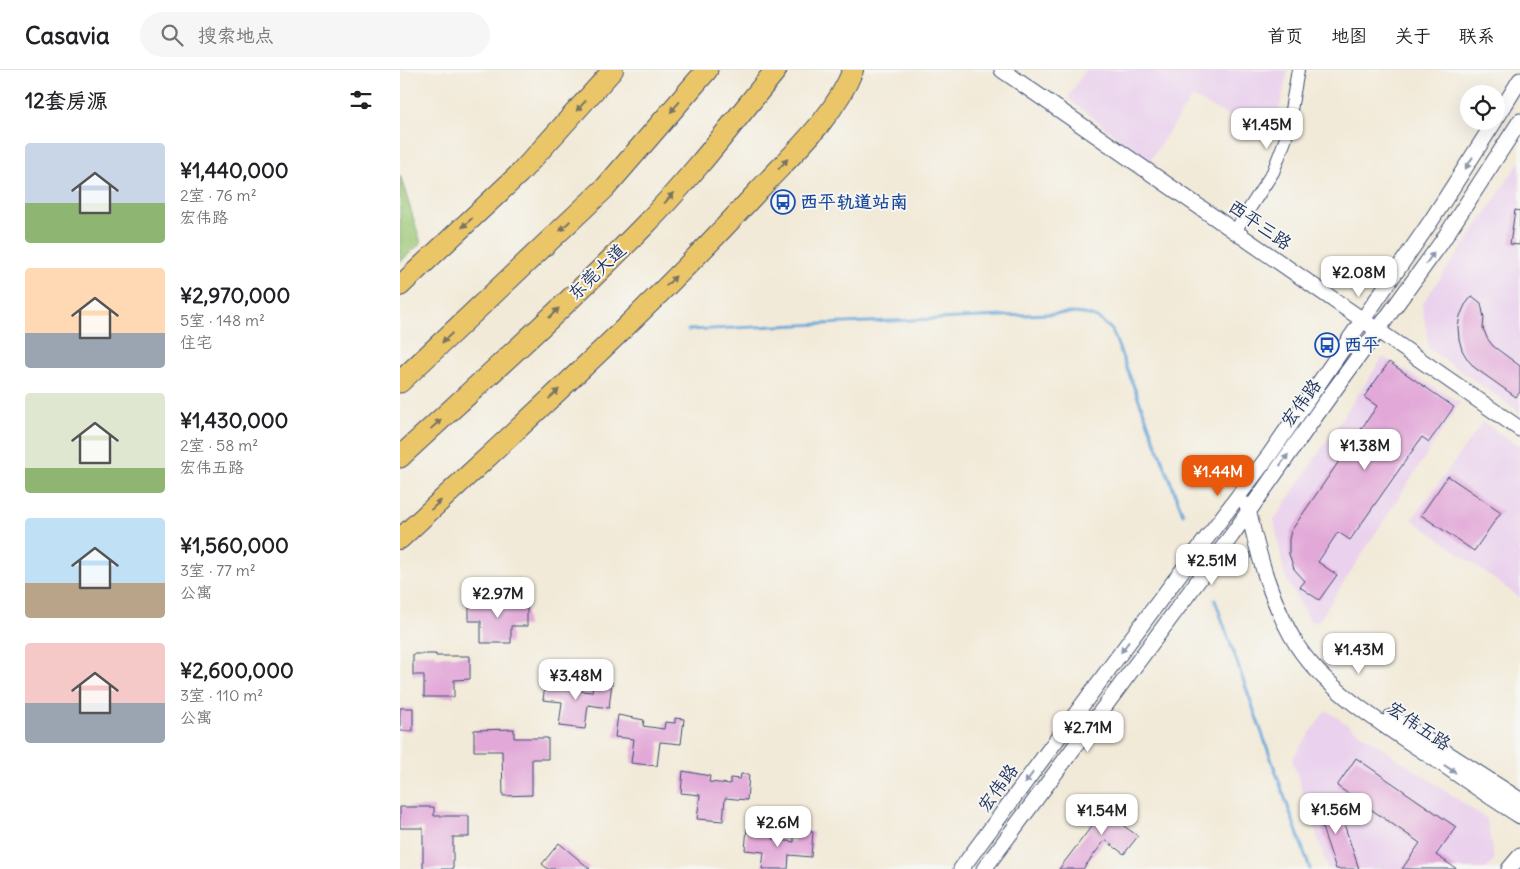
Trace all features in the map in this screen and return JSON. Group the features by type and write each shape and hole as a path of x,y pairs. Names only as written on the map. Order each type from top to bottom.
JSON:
{"highway":[{"path":"400,382 605,188 707,70"},
{"name":"东莞大道","path":"400,458 645,225 716,144 776,70"}],"main road":[{"path":"400,286 520,173 613,70"},
{"path":"400,538 608,344 733,219 824,119 846,88 853,72"}],"street":[{"name":"西平三路","path":"1002,70 1520,429"},
{"path":"1235,231 1273,172 1286,138 1298,70"},
{"name":"宏伟路","path":"1505,105 1520,80"},
{"name":"宏伟路","path":"984,869 1232,535 1466,207 1520,121"},
{"name":"宏伟路","path":"961,869 1247,484 1431,221 1490,130"},
{"name":"宏伟五路","path":"1247,484 1262,564 1284,622 1299,649 1325,678 1356,705 1520,816"},
{"name":"宏伟五路","path":"1252,505 1292,619 1309,644 1332,671 1361,696 1406,728 1520,800"},
{"path":"1509,869 1520,856"}],"shaded area":[{"path":"1085,70 1288,70 1273,138 1192,97 1149,162 1068,98"},
{"path":"1520,161 1520,412 1429,349 1422,304"},
{"path":"1383,357 1460,403 1318,622 1310,621 1285,577 1274,520"},
{"path":"1483,422 1520,447 1520,598 1412,519"},
{"path":"1326,710 1487,819 1494,860 1486,869 1328,869 1292,759"}],"green space":[{"path":"400,175 421,243 400,262"}],"building":[{"path":"1515,210 1520,211 1520,245 1510,244"},
{"path":"1472,296 1481,303 1484,318 1483,328 1487,338 1493,346 1520,366 1520,392 1516,397 1475,368 1462,350 1458,327 1460,316"},
{"path":"1389,362 1454,407 1429,442 1422,437 1350,540 1338,532 1318,562 1337,575 1319,600 1300,587 1305,581 1294,569 1289,554 1291,531 1377,406 1364,397"},
{"path":"1448,476 1501,512 1474,551 1421,515"},
{"path":"469,600 527,602 527,626 511,626 511,643 481,643 481,621 469,621"},
{"path":"413,654 470,656 470,679 454,680 454,697 424,697 424,675 413,675"},
{"path":"546,678 572,683 571,690 592,692 593,685 603,686 603,681 612,682 609,708 588,705 585,729 559,726 562,702 543,700"},
{"path":"400,708 413,708 413,731 400,731"},
{"path":"618,715 644,720 643,726 664,729 665,722 675,723 675,718 684,719 681,744 660,742 657,766 631,763 634,739 615,737"},
{"path":"514,729 514,738 548,738 548,759 532,759 532,795 503,796 502,751 474,751 474,730"},
{"path":"1356,758 1456,827 1436,855 1457,869 1402,869 1420,843 1337,786"},
{"path":"683,771 710,776 709,782 730,784 730,778 740,779 741,774 749,774 747,800 725,798 723,821 697,819 700,795 681,793"},
{"path":"1114,797 1129,808 1118,822 1138,836 1124,854 1105,840 1083,869 1059,869"},
{"path":"1335,797 1359,869 1336,869 1314,804"},
{"path":"400,807 434,807 434,816 469,816 469,837 453,837 453,869 423,869 423,828 400,828"},
{"path":"747,828 774,833 773,839 794,842 794,835 804,836 805,831 813,832 811,857 789,855 788,869 762,869 764,852 745,850"},
{"path":"559,843 590,869 548,869 542,864"}],"waterway":[{"path":"688,330 1071,313 1094,317 1112,330 1183,514"},
{"path":"1215,600 1310,869"}],"place":[{"name":"西平轨道站南","path":"783,202"},
{"name":"西平","path":"1327,345"}]}
